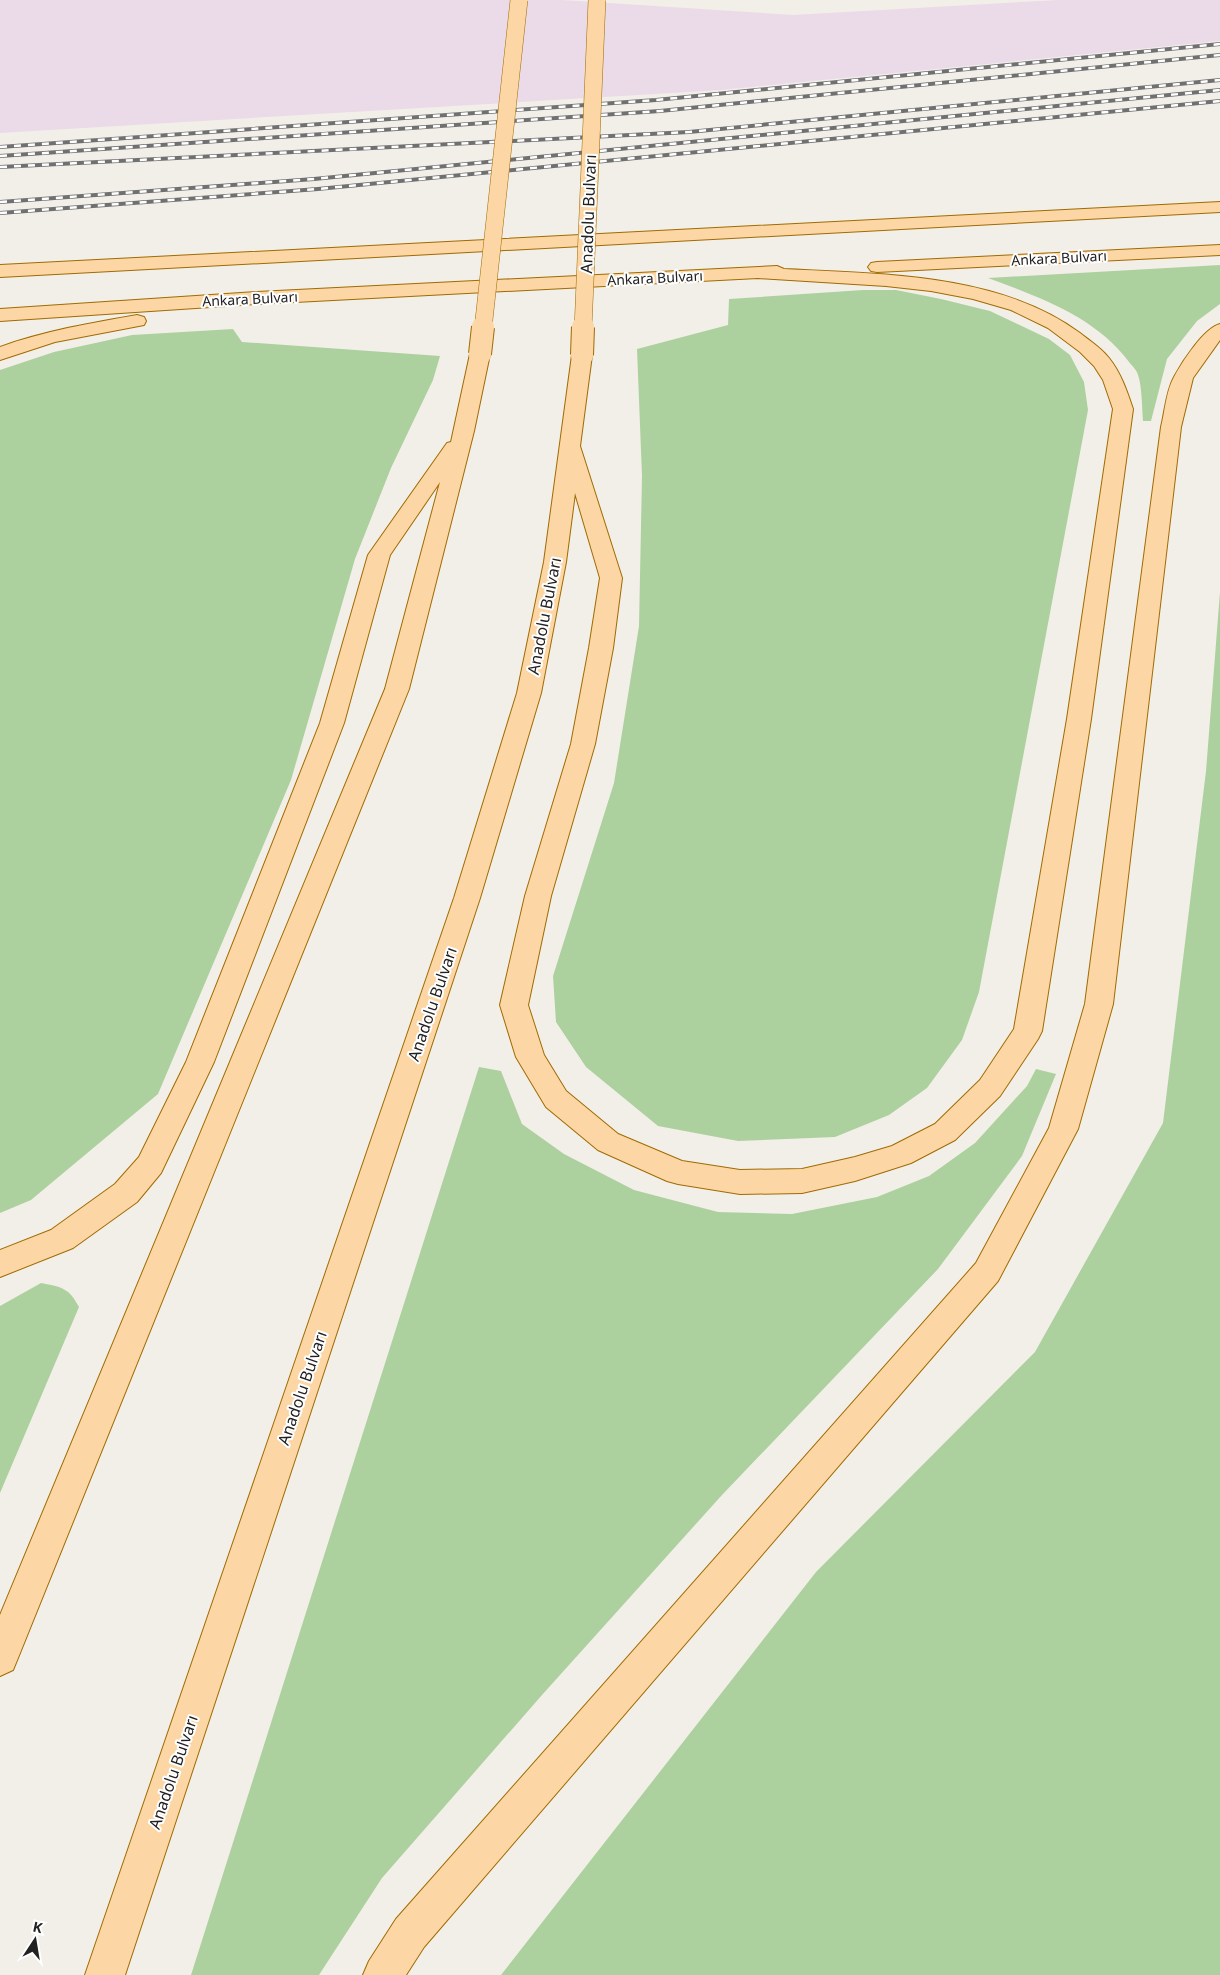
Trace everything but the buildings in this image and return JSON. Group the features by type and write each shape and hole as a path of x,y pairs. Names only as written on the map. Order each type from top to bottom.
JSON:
{"main road":[{"path":"0,1658 397,689 464,431 480,354 519,0"},
{"name":"Anadolu Bulvarı","path":"105,1975 470,888 529,693 556,562 572,447 582,355 597,0"},
{"path":"0,271 1220,207"},
{"name":"Ankara Bulvarı","path":"0,315 257,298 1220,250"},
{"path":"572,447 611,578 601,648 582,744 538,896 514,1005 530,1056 556,1099 608,1142 678,1172 740,1182 802,1181 855,1169 902,1155 945,1132 990,1088 1028,1030 1079,719 1123,409 1115,385 1103,363 1079,340 1054,323 1004,301 964,291 925,285 758,273"},
{"path":"0,354 22,345 58,336 257,298"},
{"path":"383,1975 410,1933 987,1272 1062,1129 1099,1004 1171,427 1183,378 1211,338 1220,330"},
{"path":"0,1264 62,1239 126,1193 150,1165 200,1062 332,723 379,555 464,431"}],"shaded area":[{"path":"0,0 562,0 793,15 1057,0 1220,0 1220,41 722,90 0,133"}],"green space":[{"path":"1220,265 1220,304 1197,321 1167,359 1151,421 1143,421 1142,397 1137,371 1116,346 1065,310 988,278"},
{"path":"863,290 896,290 990,311 1049,339 1070,355 1084,382 1088,410 979,992 962,1040 927,1088 889,1115 835,1137 738,1141 658,1126 586,1067 556,1022 553,976 614,783 639,626 642,476 637,349 728,325 729,299"},
{"path":"233,329 242,342 440,356 433,380 391,468 355,559 291,780 158,1094 31,1200 0,1213 0,370 54,352 132,335"},
{"path":"1220,592 1220,1975 501,1975 816,1572 1035,1352 1163,1123 1206,771"},
{"path":"479,1067 501,1071 522,1124 564,1154 634,1190 718,1212 792,1214 877,1197 929,1176 975,1143 1027,1086 1036,1069 1056,1074 1022,1156 938,1269 722,1495 542,1695 382,1878 319,1975 191,1975"},
{"path":"41,1283 64,1289 72,1296 79,1307 0,1493 0,1306"}],"railway":[{"path":"0,147 656,100 1220,44"},
{"path":"0,156 660,111 1220,55"},
{"path":"0,167 689,132 1220,80"},
{"path":"0,202 314,179 1220,90"},
{"path":"0,213 318,189 1220,101"}]}
